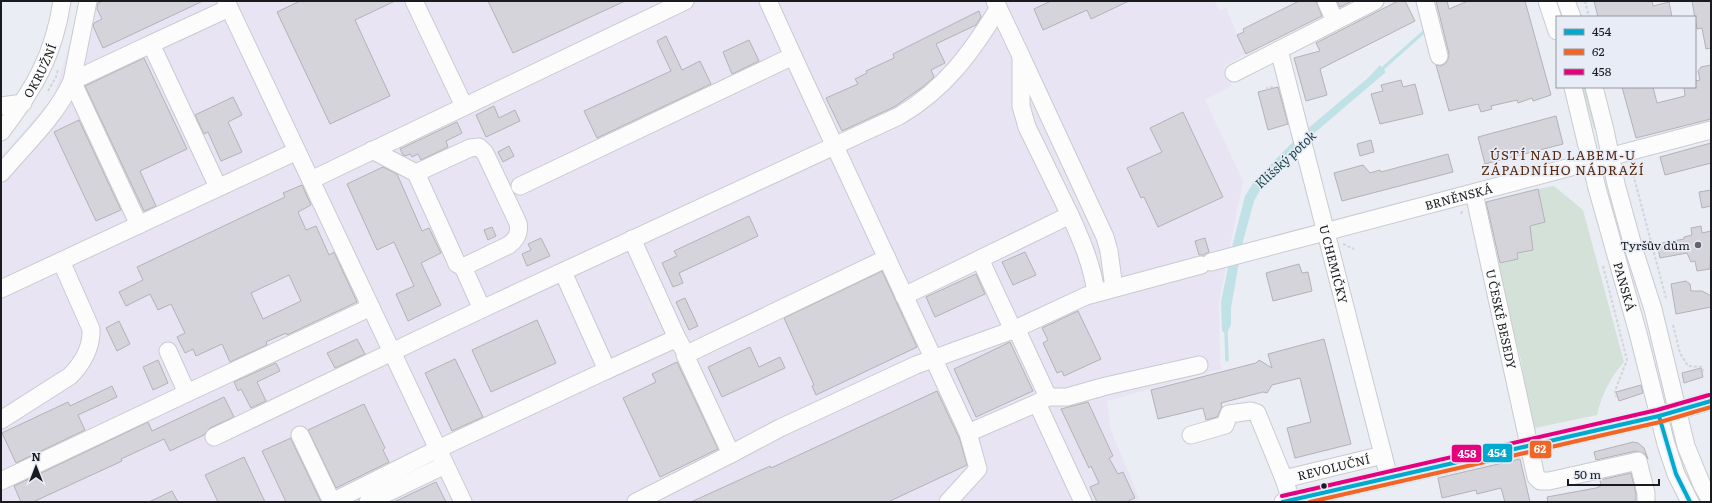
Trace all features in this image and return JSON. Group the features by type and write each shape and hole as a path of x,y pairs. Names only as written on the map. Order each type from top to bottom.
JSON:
{"street":[{"name":"OKRUŽNÍ","path":"1,132 23,103 40,75 52,45 60,17 62,1"},
{"path":"1,173 64,99 72,81 88,1"},
{"path":"414,1 464,106"},
{"path":"311,180 685,1"},
{"path":"768,1 968,433 978,469 948,502"},
{"path":"1326,1 1335,21"},
{"path":"1234,73 1375,1"},
{"path":"1425,1 1439,56"},
{"path":"1547,1 1556,28"},
{"path":"1566,1 1572,16"},
{"path":"72,81 151,44 228,3 463,502"},
{"path":"997,5 1105,238 1109,251 1114,288"},
{"path":"214,437 373,362 392,351 899,116 928,97 947,79 969,53 997,5"},
{"path":"151,44 218,187"},
{"name":"U CHEMIČKY","path":"1279,50 1389,478"},
{"path":"520,186 793,56"},
{"path":"1021,56 1020,93 1023,116 1031,137 1086,249 1091,264 1096,293"},
{"path":"72,81 139,224"},
{"name":"PANSKÁ","path":"1573,88 1609,234 1638,333 1658,416 1666,444 1686,498"},
{"name":"PANSKÁ","path":"1594,88 1610,157 1635,253 1653,309 1686,446 1711,501"},
{"path":"1,106 23,103"},
{"name":"BRNĚNSKÁ","path":"636,502 787,425 916,365 1015,329 1096,293 1711,130"},
{"path":"416,174 470,148 479,147 485,153 518,223 518,235 509,245 463,267"},
{"path":"372,150 416,174 454,259 457,264 463,267 482,309"},
{"path":"1,289 297,151"},
{"name":"U ČESKÉ BESEDY","path":"1474,193 1528,446 1536,477 1543,482 1638,461 1646,493 1646,502"},
{"path":"904,296 1070,215"},
{"path":"632,240 731,454"},
{"path":"685,355 887,258"},
{"path":"980,259 1015,329 1043,400 1078,501"},
{"path":"1,420 70,376 77,369 83,359 90,341 91,329 61,261"},
{"path":"562,272 608,370"},
{"path":"1,481 371,307"},
{"path":"300,434 332,502 438,449 678,338"},
{"path":"168,351 188,393"},
{"path":"968,433 1043,400 1067,398 1106,386 1199,365"},
{"name":"REVOLUČNÍ","path":"1301,499 1658,416 1711,402"},
{"path":"1191,435 1225,425 1229,414 1251,411 1257,413 1284,479 1301,499"},
{"name":"REVOLUČNÍ","path":"1284,479 1383,455"},
{"path":"368,502 446,465"}],"path":[{"path":"1585,1 1589,16"},
{"path":"1633,164 1632,170 1666,300"},
{"path":"1484,166 1487,178"},
{"path":"1340,242 1354,249"},
{"path":"1601,261 1627,360 1615,391 1616,397"},
{"path":"1672,322 1680,352 1688,366 1702,367 1703,372"}],"shaded area":[{"path":"80,1 1215,1 1219,11 1226,8 1246,54 1224,66 1232,86 1205,100 1243,181 1219,301 1220,361 1222,369 1107,401 1110,428 1139,498 1136,502 1,502 1,157 54,96 80,8"},
{"path":"1582,88 1587,88 1599,128 1594,129"},
{"path":"1554,186 1583,210 1624,362 1607,387 1601,400 1597,415 1535,428 1530,419 1521,360 1495,265 1518,259 1518,252 1533,250 1532,243 1520,247 1513,228 1532,226 1545,222 1538,189"}],"water":[{"path":"1380,65 1386,72 1305,141 1263,185 1254,201 1242,245 1231,308 1231,325 1226,334 1222,331 1221,302 1233,243 1245,196 1255,180 1299,136 1369,77"}],"building":[{"path":"103,1 203,1 103,48 93,26 94,23 102,19 97,9 98,3"},
{"path":"300,1 395,1 355,20 390,96 330,124 277,12"},
{"path":"488,1 625,1 513,53"},
{"path":"1051,1 1129,1 1091,19 1087,10 1043,30 1034,9"},
{"path":"1299,1 1316,1 1322,16 1246,54 1237,35 1244,32 1243,29"},
{"path":"1337,1 1352,1 1340,7"},
{"path":"1398,1 1405,1 1415,21 1320,69 1327,95 1306,101 1294,58 1320,51 1316,43"},
{"path":"1436,1 1447,1 1449,9 1468,1 1525,1 1551,95 1533,101 1532,98 1518,103 1517,100 1491,106 1492,109 1481,112 1478,104 1449,111 1436,65 1441,66 1446,63 1449,54"},
{"path":"1594,1 1652,1 1653,6 1669,2 1672,16 1598,16"},
{"path":"1692,1 1711,1 1711,48 1706,49 1702,28 1697,29 1696,16 1695,16"},
{"path":"979,11 981,17 976,25 936,44 945,63 931,70 934,77 924,86 894,107 842,131 826,98 858,84 855,79 867,73 866,71 894,58 893,54"},
{"path":"666,36 682,70 700,61 711,84 597,138 584,111 671,71 657,41"},
{"path":"749,40 759,61 732,74 723,52"},
{"path":"144,58 187,149 140,171 156,206 144,211 85,86"},
{"path":"1711,65 1711,119 1636,138 1622,88 1653,88 1657,103 1685,96 1684,88 1696,88 1696,81 1700,80 1698,71 1701,67"},
{"path":"1401,80 1403,87 1415,84 1423,114 1380,124 1371,94 1383,91 1381,85"},
{"path":"1278,87 1288,124 1268,130 1258,92"},
{"path":"233,97 242,115 228,122 242,152 221,161 208,132 204,134 195,115"},
{"path":"494,106 499,118 515,110 520,121 486,137 476,115"},
{"path":"1183,112 1223,197 1158,227 1144,197 1141,198 1127,168 1162,152 1150,128"},
{"path":"1556,116 1563,144 1485,164 1478,137"},
{"path":"79,120 121,210 96,221 54,132"},
{"path":"457,122 462,133 446,141 448,147 421,160 418,154 412,157 410,154 405,156 403,155 400,149"},
{"path":"1371,140 1374,152 1360,156 1357,144"},
{"path":"1711,143 1711,163 1665,175 1660,157"},
{"path":"509,146 514,156 503,162 498,152"},
{"path":"1448,154 1453,172 1342,201 1334,173 1363,165 1370,173 1380,170 1381,172"},
{"path":"383,167 397,174 422,231 429,228 441,253 421,263 441,305 408,321 396,294 414,286 394,242 377,250 347,184"},
{"path":"302,185 311,205 298,212 306,230 316,226 329,255 334,252 357,302 287,335 286,333 266,342 267,345 230,362 222,344 196,356 193,349 185,353 177,337 185,333 171,304 158,310 150,294 126,306 119,292 143,280 137,267 285,197 283,193","holes":["289,275 301,301 263,319 251,293"]},
{"path":"1538,189 1545,222 1530,226 1533,250 1517,253 1518,259 1500,263 1486,202"},
{"path":"1711,190 1711,206 1702,208 1699,192"},
{"path":"749,216 758,236 679,273 683,283 673,287 662,263 677,256 674,251"},
{"name":"Tyršův dům","path":"1701,226 1702,233 1711,231 1710,269 1697,271 1695,261 1691,262 1687,253 1660,258 1657,244 1684,239 1684,237 1692,235 1691,228"},
{"path":"492,227 496,236 488,240 484,230"},
{"path":"541,238 550,256 527,266 522,254 531,250 528,244"},
{"path":"1205,238 1209,252 1204,255 1199,255 1195,241"},
{"path":"1025,252 1036,275 1013,285 1002,262"},
{"path":"1299,264 1302,273 1308,272 1312,291 1273,301 1266,273"},
{"path":"882,271 917,347 816,395 812,386 814,385 784,318"},
{"path":"976,274 985,294 935,317 926,297"},
{"path":"1686,281 1690,284 1691,291 1702,291 1711,296 1711,307 1676,314 1671,284"},
{"path":"685,298 698,326 689,330 676,302"},
{"path":"1078,311 1101,359 1064,376 1062,371 1057,373 1043,343 1048,340 1042,328"},
{"path":"537,320 556,363 491,392 472,350"},
{"path":"119,321 130,344 117,351 106,328"},
{"path":"357,339 365,354 335,368 327,353"},
{"path":"1324,339 1351,444 1295,458 1287,428 1311,422 1300,378 1272,385 1267,393 1263,392 1221,403 1222,407 1217,417 1206,420 1203,408 1158,419 1151,390 1256,363 1259,360 1272,368 1268,354"},
{"path":"1010,342 1033,391 976,417 954,369"},
{"path":"750,347 759,367 780,357 785,368 722,397 708,367"},
{"path":"455,359 483,417 452,431 425,373"},
{"path":"158,360 168,383 153,390 143,367"},
{"path":"677,362 718,449 660,477 623,398 656,382 652,374"},
{"path":"276,363 280,371 257,382 266,401 251,408 241,389 238,391 234,382"},
{"path":"1701,368 1703,377 1684,383 1682,373"},
{"path":"1641,385 1643,393 1619,401 1616,392"},
{"path":"112,386 117,397 78,415 85,430 16,463 2,433 68,402 70,406"},
{"path":"937,391 960,440 967,465 888,502 691,502 770,466 771,468"},
{"path":"224,397 234,417 210,428 204,435 170,451 164,439 121,459 122,461 33,502 21,502 14,486 148,422 152,431"},
{"path":"1088,402 1113,456 1109,458 1118,474 1123,472 1135,498 1126,502 1097,502 1090,487 1099,483 1091,466 1089,468 1061,409"},
{"path":"364,404 385,448 383,450 389,462 336,488 308,430"},
{"path":"291,438 321,502 286,502 262,451"},
{"path":"1633,442 1638,443 1644,448 1648,459 1645,454 1636,451 1596,460 1594,452"},
{"path":"244,457 265,502 218,502 205,475"},
{"path":"1520,459 1530,502 1505,502 1501,488 1477,494 1476,490 1442,498 1438,478"},
{"path":"1631,473 1636,494 1636,502 1548,502 1547,497 1596,488 1601,486 1600,480"},
{"path":"436,482 446,502 394,502"},
{"path":"172,491 178,502 149,502"}],"waterway":[{"name":"Klíšský potok","path":"1381,70 1427,29"},
{"name":"Klíšský potok","path":"1226,331 1227,360"}],"transit line":[{"name":"458","path":"1282,496 1657,410 1709,395"},
{"name":"454","path":"1283,502 1659,416 1711,401"},
{"name":"62","path":"1310,502 1660,422 1711,407"},
{"name":"454","path":"1659,416 1676,474 1690,502"}],"place":[{"name":"Tyršův dům","path":"1698,245"}],"district":[{"name":"ÚSTÍ NAD LABEM-U ZÁPADNÍHO NÁDRAŽÍ","path":"1563,162"}]}
